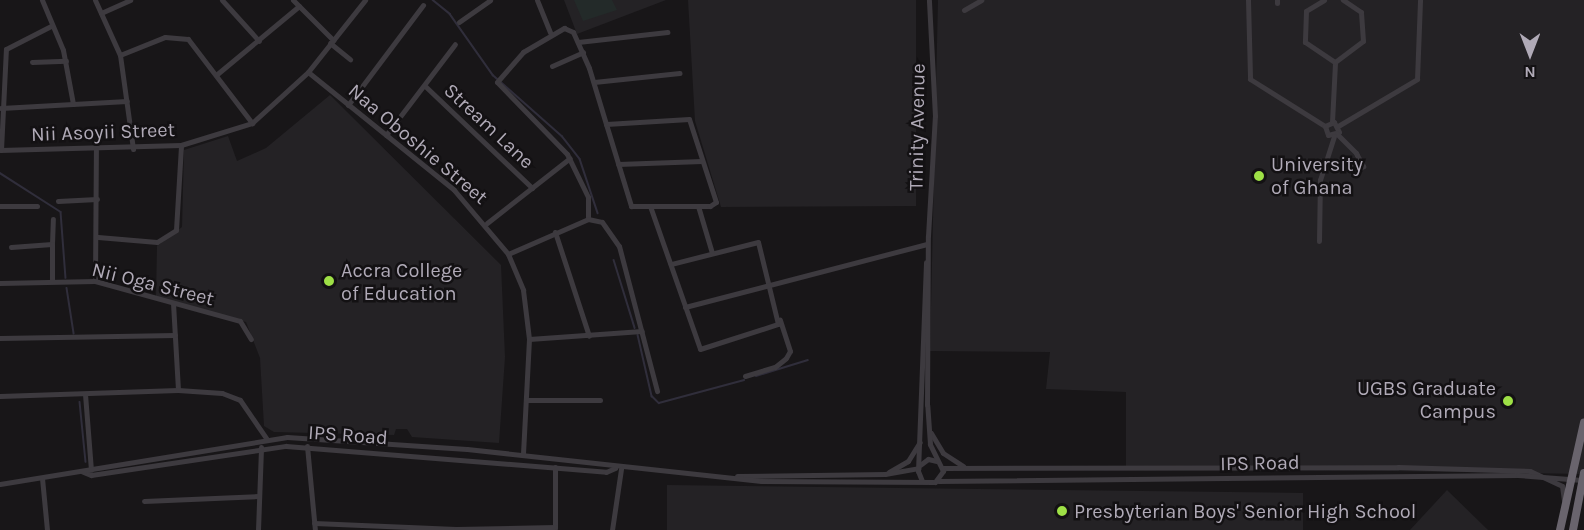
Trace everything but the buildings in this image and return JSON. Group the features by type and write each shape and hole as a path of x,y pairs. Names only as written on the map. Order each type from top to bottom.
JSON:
{"highway":[{"path":"1560,530 1584,423"},
{"path":"1573,530 1583,477"}],"street":[{"path":"42,0 66,61 73,104"},
{"path":"95,0 120,55 133,149"},
{"path":"101,13 130,0"},
{"path":"222,0 259,40"},
{"path":"293,0 350,59"},
{"path":"459,22 490,0"},
{"path":"537,0 550,33"},
{"name":"Trinity Avenue","path":"929,0 935,138 927,244 928,430 940,465"},
{"path":"964,10 981,0"},
{"path":"1248,0 1250,78 1325,126 1327,134 1336,135 1359,159"},
{"path":"1324,0 1306,11 1305,42 1335,62"},
{"path":"1335,62 1363,41 1361,12 1343,0"},
{"path":"1319,241 1320,180 1338,126 1417,79 1420,0"},
{"name":"Nii Asoyii Street","path":"1,150 133,149 181,145 252,123 308,72 363,1"},
{"path":"348,105 423,5"},
{"path":"216,75 299,6"},
{"path":"1,150 1,108 6,50 51,26"},
{"path":"588,219 588,197 570,158 499,78 523,52 550,33 571,29 583,52 594,82 606,124 631,206 698,206 716,202 692,123 686,117 606,124"},
{"path":"578,42 667,32"},
{"path":"120,55 176,35 197,46 252,123"},
{"path":"386,135 455,44"},
{"path":"552,66 583,52"},
{"path":"32,62 66,61"},
{"path":"1332,122 1335,62"},
{"name":"Naa Oboshie Street","path":"308,72 386,135 487,223 508,254 523,290 529,339 523,455"},
{"path":"594,82 680,73"},
{"name":"Stream Lane","path":"425,86 532,188"},
{"path":"1,108 127,101"},
{"path":"1325,126 1332,122"},
{"path":"1332,122 1338,126"},
{"path":"98,237 157,242 176,230 181,145"},
{"path":"95,281 98,237 96,150"},
{"path":"487,223 570,158"},
{"path":"618,164 702,160"},
{"path":"58,201 97,199"},
{"path":"0,206 37,206"},
{"path":"650,206 700,349 776,326 780,320"},
{"path":"698,206 712,253"},
{"path":"52,219 52,280"},
{"path":"508,254 588,219 603,222 619,246 657,391"},
{"path":"555,232 589,336"},
{"path":"671,264 758,242 769,286 790,351 786,358 775,367 745,376"},
{"path":"11,247 52,244"},
{"path":"685,308 927,244"},
{"name":"Trinity Avenue","path":"922,481 919,466 928,255"},
{"name":"Nii Oga Street","path":"0,283 52,280 95,281 240,321 251,339"},
{"path":"173,303 178,390"},
{"path":"529,339 642,331"},
{"path":"0,338 175,335"},
{"path":"0,396 178,390 234,396 266,438"},
{"path":"84,394 91,470"},
{"path":"526,400 600,400"},
{"path":"928,430 943,453 968,468"},
{"name":"IPS Road","path":"0,484 266,438 307,438 523,455 618,468 732,477 922,481 1583,477"},
{"path":"307,438 315,530"},
{"path":"885,474 906,463 920,440"},
{"path":"258,530 261,447"},
{"name":"IPS Road","path":"81,471 91,475 261,447 308,447 606,472 618,468"},
{"name":"IPS Road","path":"732,477 885,474 919,466 928,459 940,465"},
{"path":"938,480 940,465 968,468 1418,467 1530,471 1562,486 1563,517"},
{"path":"314,523 356,527 456,530 555,528 555,467"},
{"path":"612,530 618,468"},
{"path":"42,478 47,530"},
{"path":"144,501 258,496"}],"shaded area":[{"path":"564,0 666,0 577,34"},
{"path":"574,0 612,0 617,10 583,21"},
{"path":"688,0 916,0 916,206 721,207 695,121"},
{"name":"University of Ghana","path":"938,0 1584,0 1584,474 1126,467 1126,392 1046,389 1050,352 930,351"},
{"name":"Accra College of Education","path":"330,95 501,265 505,357 499,443 412,437 407,429 396,429 394,435 274,432 264,426 260,358 246,322 156,297 157,246 182,227 184,150 228,136 237,161 266,148"},
{"name":"Presbyterian Boys' Senior High School","path":"667,485 1303,493 1303,530 667,530"},
{"name":"Presbyterian Boys' Senior High School","path":"1447,490 1488,530 1410,530"}],"waterway":[{"path":"433,0 450,14 493,75 562,136 580,159 598,213"},
{"path":"0,173 61,212 66,278"},
{"path":"614,260 635,328"},
{"path":"67,288 74,333"},
{"path":"638,335 652,396 659,403 744,380"},
{"path":"756,376 808,360"},
{"path":"80,402 86,462"}],"place":[{"name":"University of Ghana","path":"1259,176"},
{"name":"Accra College of Education","path":"329,281"},
{"name":"UGBS Graduate Campus","path":"1508,401"},
{"name":"Presbyterian Boys' Senior High School","path":"1062,511"}]}
